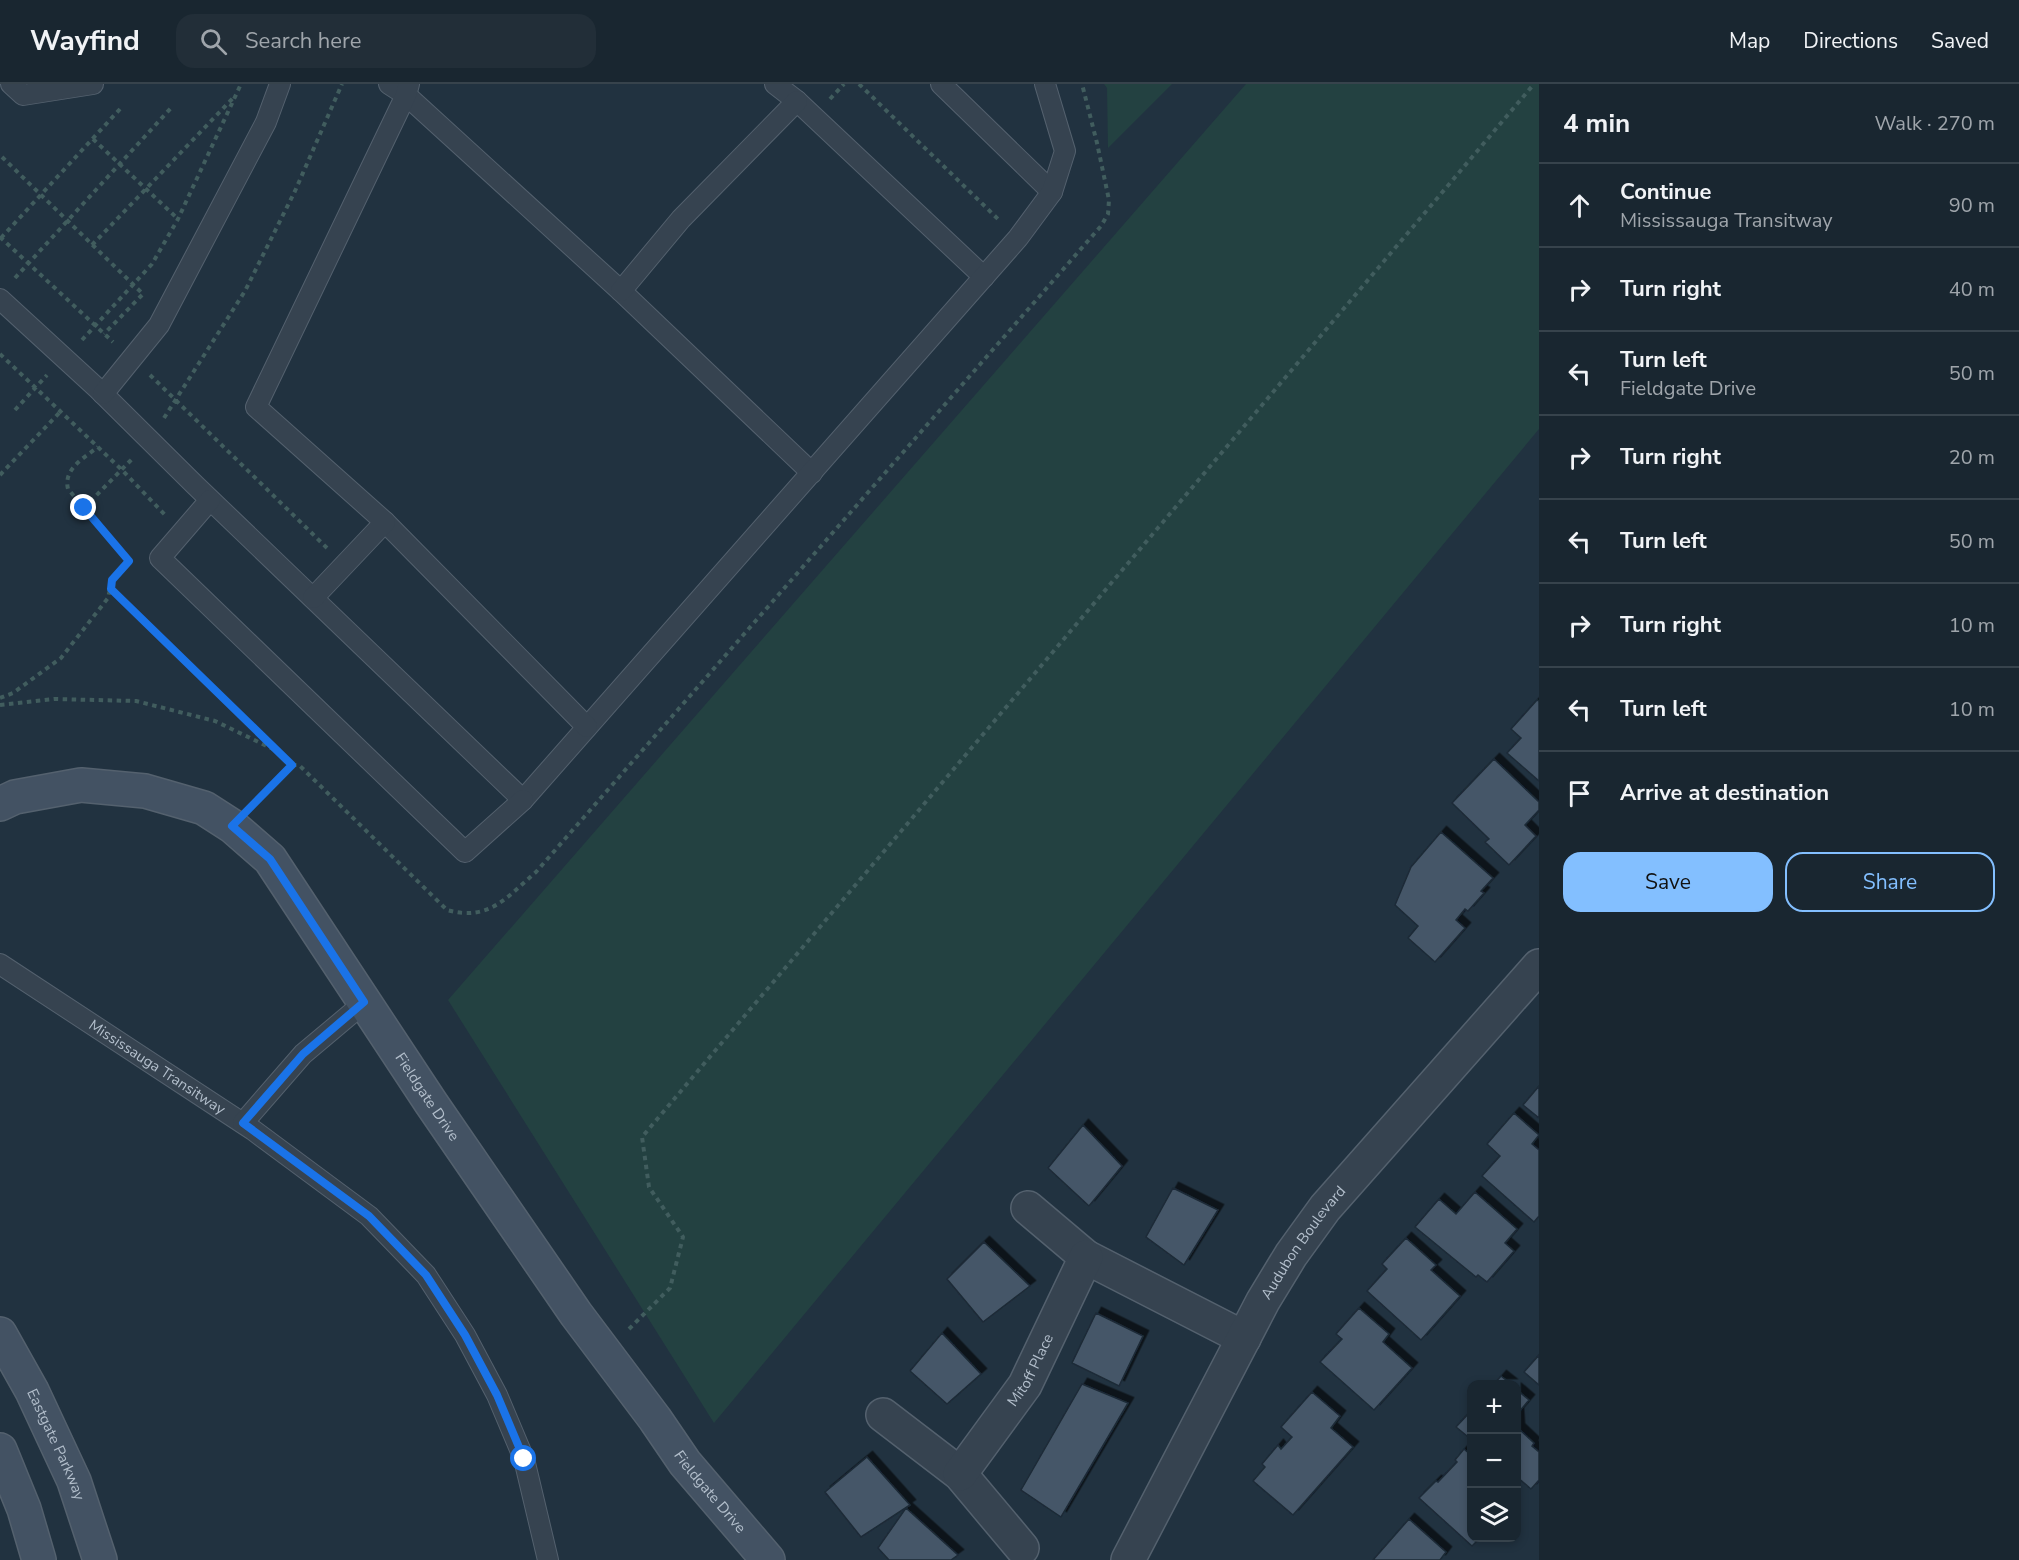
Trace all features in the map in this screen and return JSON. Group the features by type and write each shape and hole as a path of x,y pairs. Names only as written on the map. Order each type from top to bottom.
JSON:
{"street":[{"name":"Fieldgate Drive","path":"0,804 15,797 81,785 145,791 204,808 232,826 270,859 451,1132 576,1314 656,1419 686,1463 768,1560"},
{"name":"Audubon Boulevard","path":"1128,1560 1290,1255 1325,1208 1539,966"},
{"path":"1028,1208 1086,1257 1244,1338"},
{"name":"Mitoff Place","path":"960,1474 1025,1385 1086,1257"},
{"name":"Eastgate Parkway","path":"0,1334 32,1391 74,1481 100,1560"},
{"path":"883,1415 960,1474 1022,1548"},
{"path":"0,1450 24,1509 39,1560"}],"lane":[{"path":"11,84 23,95 93,84"},
{"path":"103,394 159,325 266,122 280,84"},
{"path":"389,84 407,89 812,473"},
{"path":"775,84 797,101 984,277"},
{"path":"941,84 1052,192"},
{"path":"210,500 160,558 465,852 523,800 1018,238 1052,192 1065,151 1045,84"},
{"path":"407,89 256,407 385,522 587,727"},
{"path":"621,291 681,219 797,101"},
{"path":"4,292 64,358 523,800"},
{"path":"313,598 385,522"},
{"name":"Mississauga Transitway","path":"0,964 243,1123 369,1216 426,1275 465,1335 497,1395 524,1459 548,1560"},
{"path":"243,1123 303,1054 364,1002"}],"path":[{"path":"15,410 152,264 178,219 241,84"},
{"path":"84,508 150,440 245,291 295,191 342,84"},
{"path":"859,84 1018,238"},
{"path":"606,1353 670,1288 683,1237 649,1187 642,1137 1534,84"},
{"path":"92,245 237,94"},
{"path":"4,292 171,108"},
{"path":"120,109 1,237 94,326 133,358 327,548 334,541"},
{"path":"93,139 178,219"},
{"path":"2,158 142,294 104,334"},
{"path":"0,354 122,470 182,532"},
{"path":"0,475 61,411"},
{"path":"0,699 13,693 61,657 108,598 112,580 129,561 68,489 67,477 74,467 98,447"},
{"path":"111,589 292,765 232,826"},
{"path":"0,705 54,699 136,701 215,721 278,751"}],"green space":[{"path":"1104,84 1172,84 1108,148 1107,88"},
{"path":"1246,84 1539,84 1539,429 714,1423 448,1000"}],"building":[{"path":"1537,700 1539,701 1539,781 1507,753 1521,738 1511,729"},
{"path":"1494,759 1539,802 1539,810 1525,825 1536,836 1509,865 1485,842 1489,839 1452,803"},
{"path":"1441,832 1493,878 1481,891 1484,893 1468,911 1465,909 1456,920 1465,928 1435,962 1408,938 1418,926 1395,905 1411,867"},
{"path":"1539,1086 1539,1118 1523,1105"},
{"path":"1514,1113 1539,1135 1532,1144 1539,1150 1539,1216 1534,1222 1482,1176 1500,1156 1487,1144"},
{"path":"1083,1125 1122,1166 1089,1206 1048,1168"},
{"path":"1173,1188 1218,1210 1184,1265 1146,1237"},
{"path":"1475,1192 1517,1229 1505,1243 1514,1251 1487,1282 1478,1275 1476,1277 1415,1227 1439,1199 1456,1214"},
{"path":"1406,1238 1436,1265 1431,1270 1460,1296 1421,1340 1367,1291 1387,1269 1382,1264"},
{"path":"984,1242 1030,1286 983,1322 947,1279"},
{"path":"1359,1308 1389,1334 1383,1342 1412,1368 1374,1410 1320,1362 1342,1339 1336,1334"},
{"path":"1096,1313 1143,1336 1119,1386 1072,1363"},
{"path":"942,1333 981,1374 947,1404 910,1371"},
{"path":"1539,1355 1539,1385 1524,1372"},
{"path":"1082,1384 1128,1403 1061,1517 1021,1490"},
{"path":"1312,1392 1340,1416 1331,1428 1353,1447 1293,1515 1253,1481 1265,1467 1262,1464 1278,1445 1281,1449 1292,1437 1281,1427"},
{"path":"1521,1393 1529,1400 1521,1409"},
{"path":"1467,1415 1467,1436 1456,1427"},
{"path":"1521,1431 1534,1443 1532,1446 1539,1452 1539,1480 1531,1489 1521,1480"},
{"path":"1464,1449 1467,1452 1467,1541 1419,1498 1457,1462 1455,1460"},
{"path":"867,1457 910,1505 861,1537 825,1492"},
{"path":"906,1508 958,1555 951,1560 889,1560 878,1548"},
{"path":"1409,1519 1446,1552 1440,1560 1373,1560"}],"route":[{"path":"84,508 129,561 112,580 111,589 292,765 232,826 270,859 364,1002 303,1054 243,1123 369,1216 426,1275 465,1335 497,1395 524,1459"}]}
